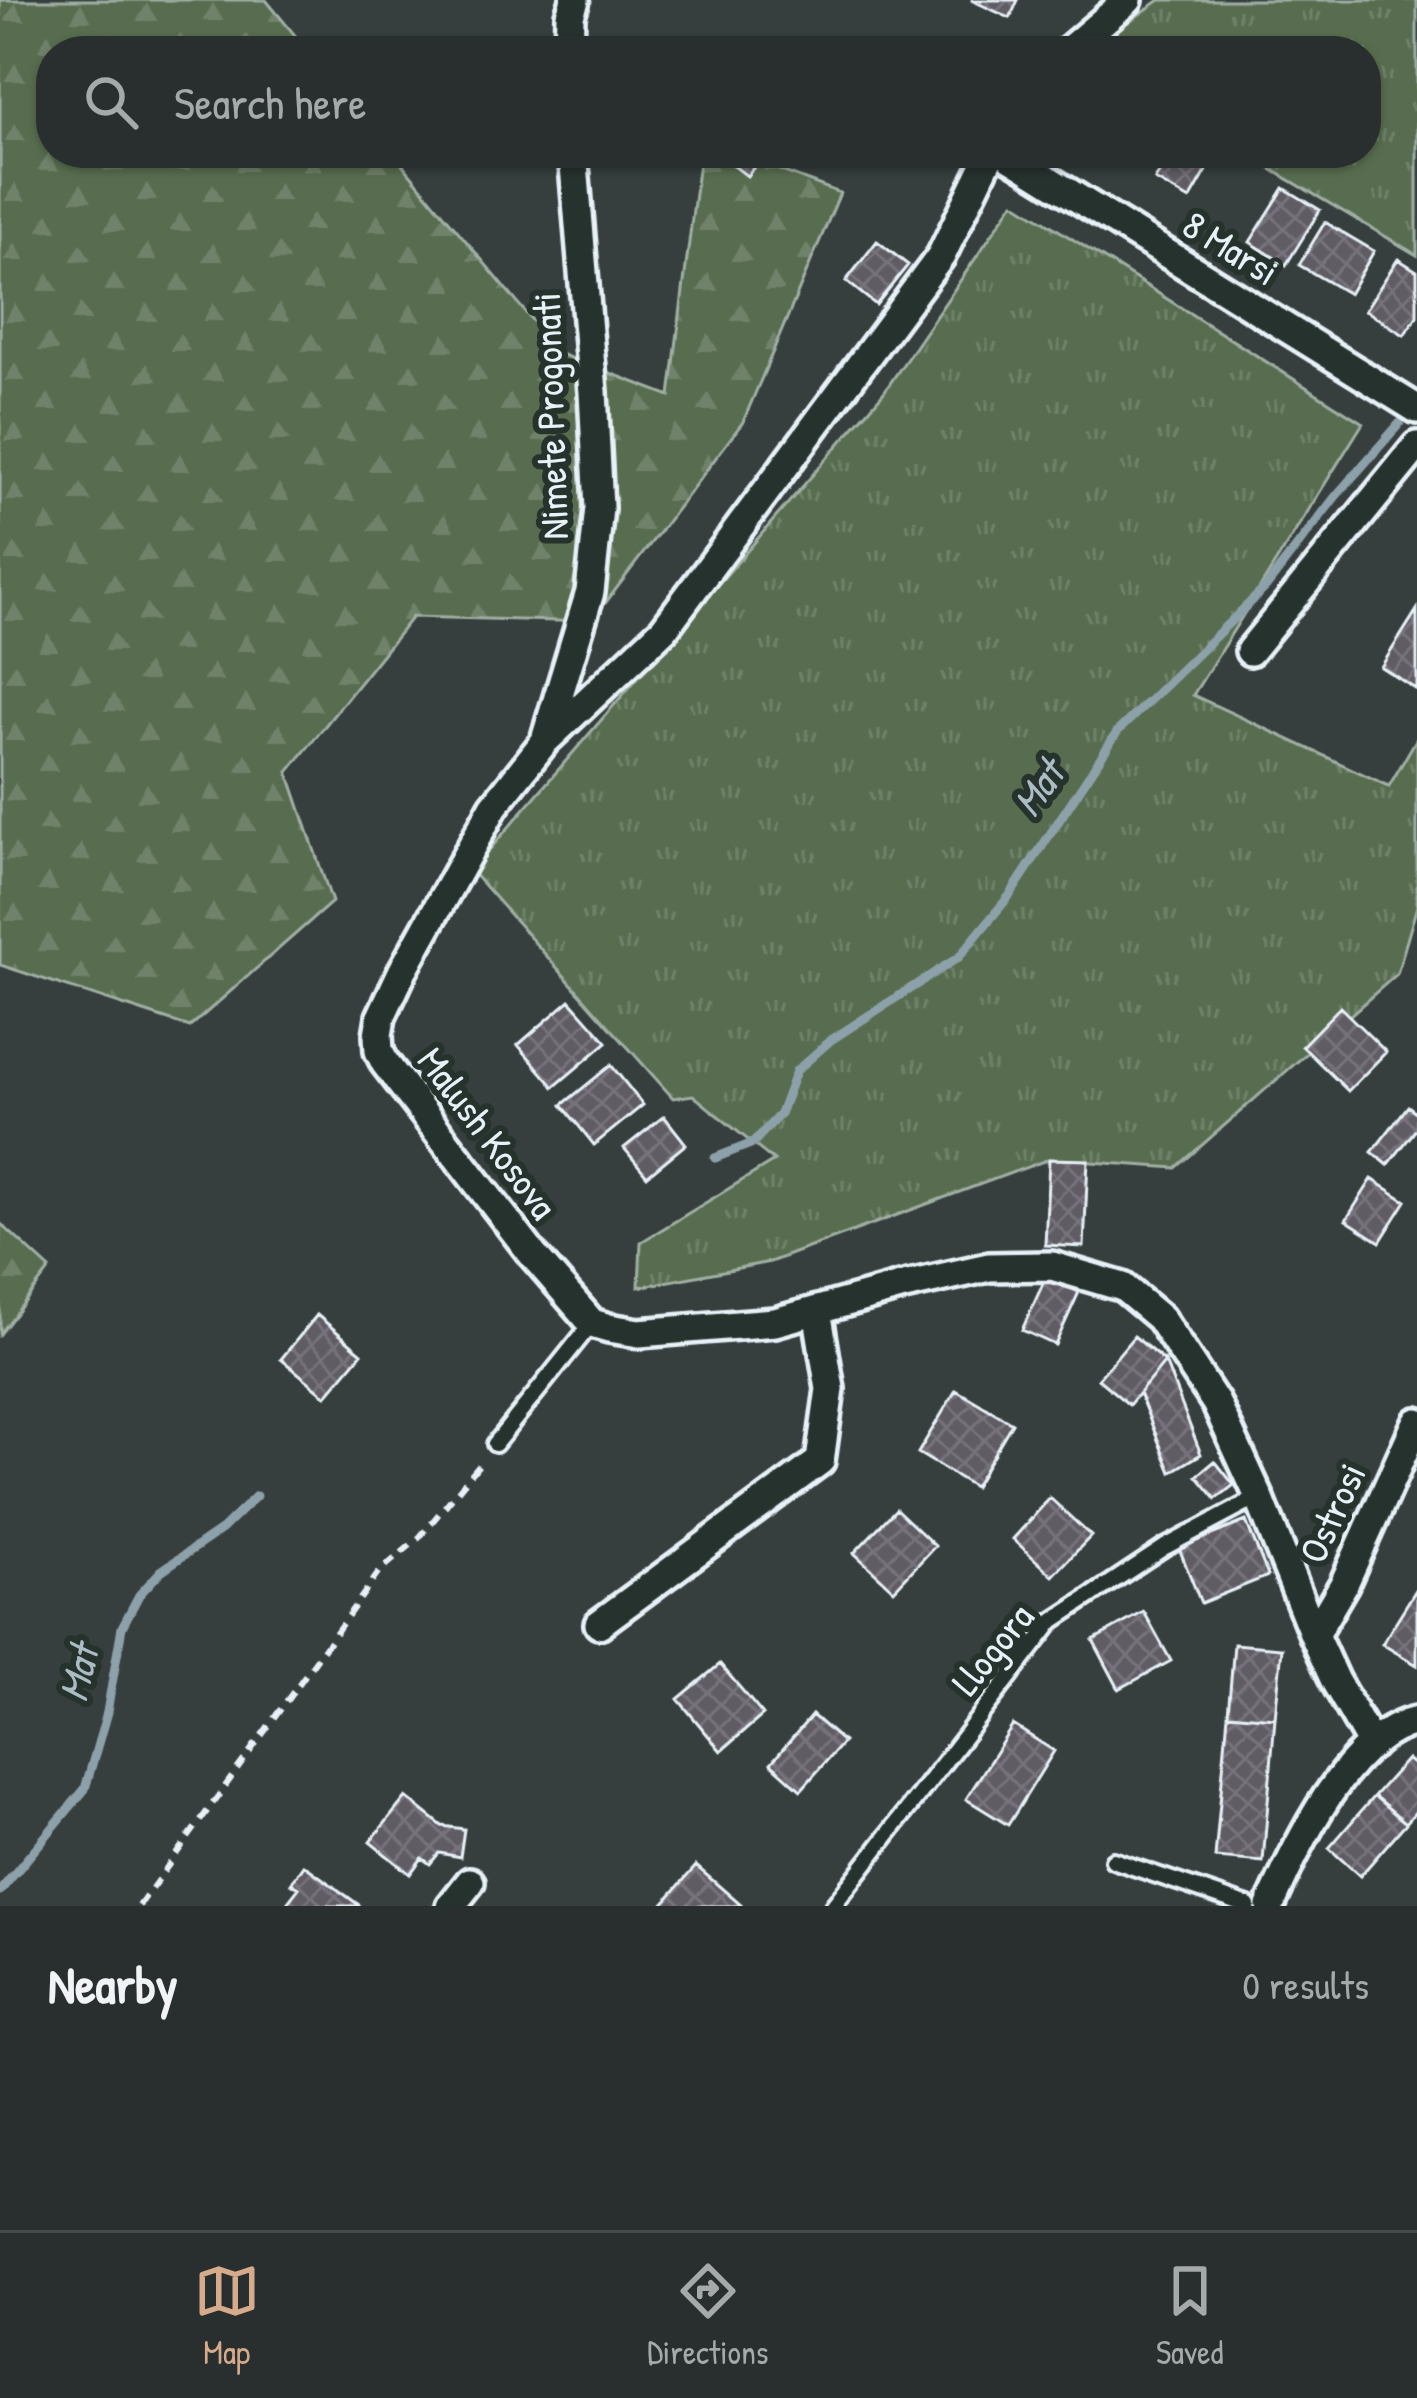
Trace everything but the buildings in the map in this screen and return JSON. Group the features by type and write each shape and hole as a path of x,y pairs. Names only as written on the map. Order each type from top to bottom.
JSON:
{"street":[{"path":"569,36 574,0"},
{"path":"1085,36 1128,0"},
{"name":"Nimete Progonati","path":"544,741 590,592 599,508 574,168"},
{"name":"Malush Kosova","path":"592,1323 385,1064 379,1051 381,1017 494,806 544,741 664,629 941,256 984,168"},
{"name":"8 Marsi","path":"1029,168 1417,409"},
{"path":"1250,650 1417,446"},
{"path":"592,1323 639,1334 775,1322 989,1267 1052,1266 1123,1287 1160,1318 1216,1403 1314,1635 1372,1745"},
{"path":"599,1624 820,1461 830,1389 817,1310"},
{"name":"Ostrosi","path":"1314,1635 1344,1584 1417,1423"},
{"path":"1270,1906 1298,1844 1334,1785 1372,1745 1399,1724 1417,1720"},
{"path":"451,1906 470,1882"}],"lane":[{"path":"495,1444 592,1323"},
{"name":"Llogora","path":"833,1906 1053,1621 1165,1547 1259,1497"},
{"path":"1113,1860 1248,1906"}],"path":[{"path":"139,1906 380,1571 419,1538 495,1444"}],"green space":[{"path":"0,0 266,0 296,36 36,36 36,168 405,168 560,354 670,396 698,168 774,168 840,193 743,422 591,622 412,617 288,772 332,902 190,1027 0,965"},
{"path":"1160,0 1417,0 1417,255 1269,168 1381,168 1381,36 1108,36"},
{"path":"1014,202 1363,423 1193,695 1389,786 1417,738 1417,906 1397,974 1176,1168 1049,1159 770,1262 639,1287 641,1242 774,1161 693,1095 673,1098 471,871 884,392"},
{"path":"0,1223 50,1269 0,1334"}],"waterway":[{"name":"Mat","path":"715,1158 753,1143 780,1114 796,1071 831,1040 959,957 1010,895 1118,731 1266,587 1400,423"},
{"name":"Mat","path":"0,1891 85,1789 107,1712 122,1627 139,1595 161,1571 222,1529 256,1496"}]}
